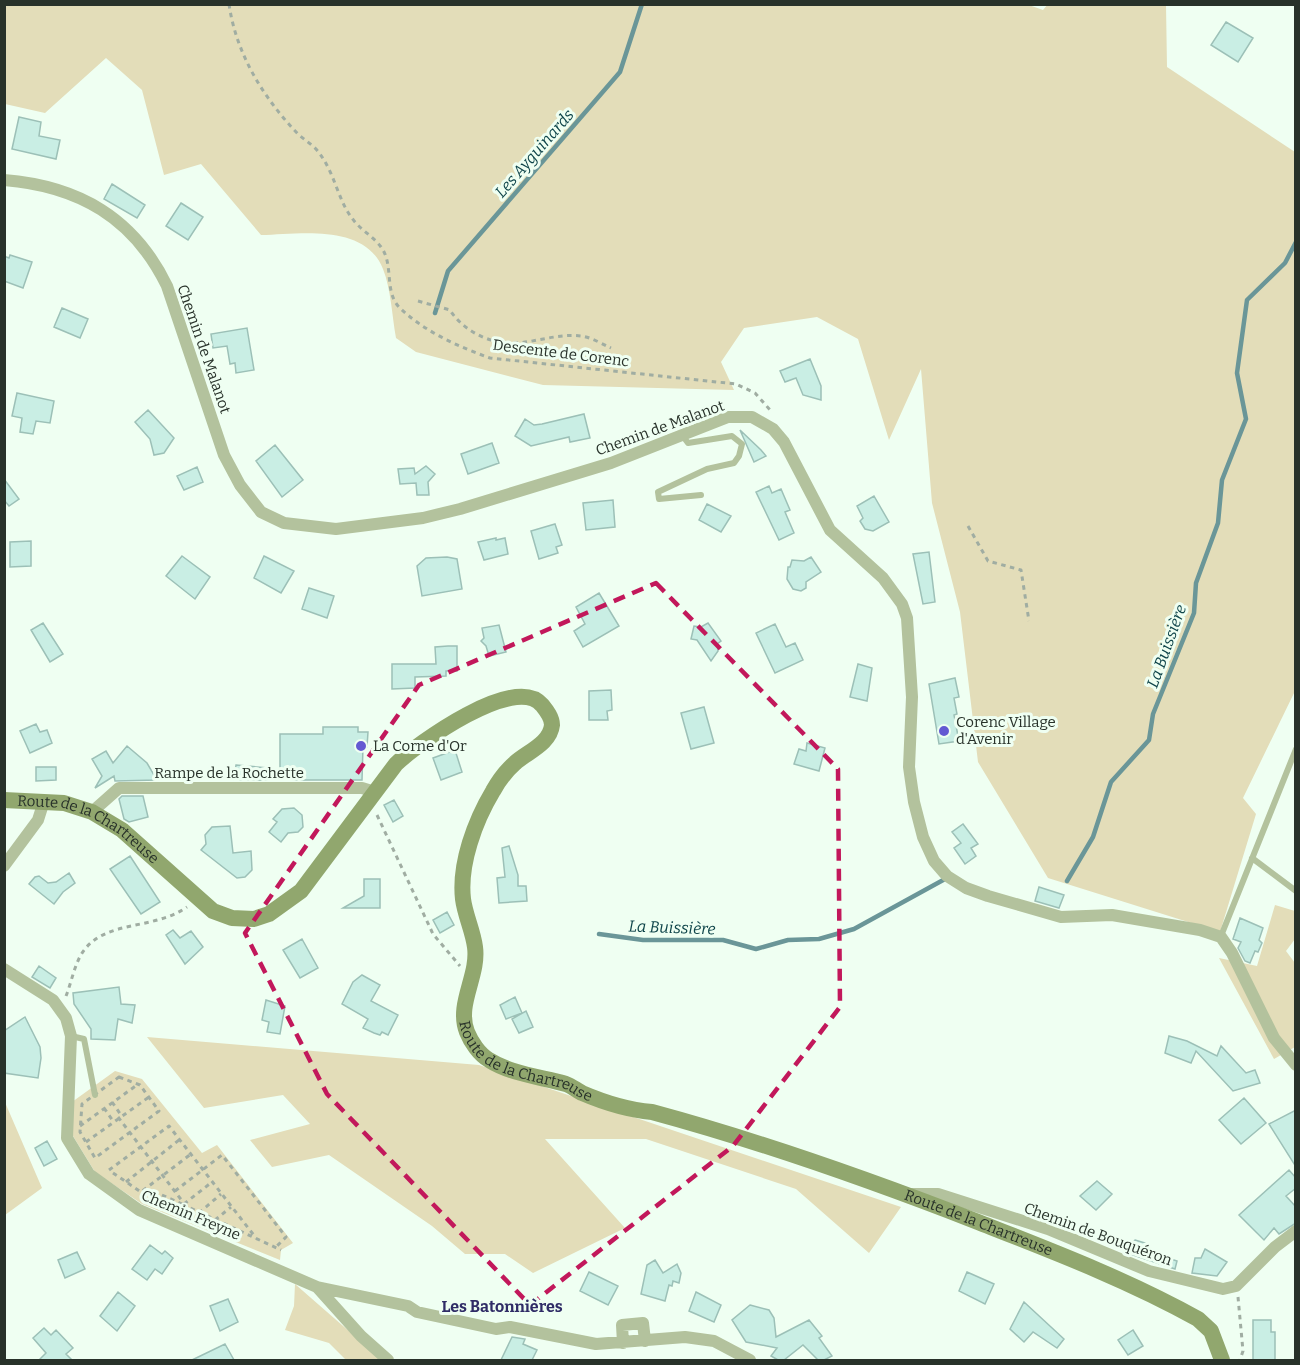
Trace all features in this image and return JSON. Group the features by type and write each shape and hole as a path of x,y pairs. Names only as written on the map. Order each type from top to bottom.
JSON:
{"main road":[{"name":"Route de la Chartreuse","path":"4,800 64,803 92,812 122,830 213,911 232,918 254,919 269,914 301,891 396,764 412,748 445,726 503,700 528,698 539,701 552,724 549,733 545,740 515,763 493,791 473,836 464,874 463,900 476,956 463,1013 467,1031 475,1046 487,1059 501,1067 570,1085 583,1093 637,1110 745,1137 907,1194 1056,1252 1175,1306 1198,1319 1211,1331 1222,1360"}],"street":[{"name":"Chemin de Malanot","path":"4,180 36,182 85,198 138,238 154,261 167,286 224,456 240,484 261,512 284,523 336,529 423,518 611,463 717,421 742,416 762,421 773,429"},
{"path":"773,429 784,442 830,530 883,578 902,604 906,618 912,697 909,767 914,802 923,837 940,868 966,888 1061,917 1112,915 1200,930 1221,937 1232,953 1274,1038 1296,1065"},
{"name":"Rampe de la Rochette","path":"92,812 119,788 362,788 372,796"},
{"path":"4,866 38,820 44,801"},
{"path":"4,969 53,1000 60,1008"},
{"name":"Chemin Freyne","path":"60,1008 71,1036 67,1138 89,1174 139,1210 317,1287 361,1336 388,1360"},
{"name":"Chemin de Bouquéron","path":"907,1194 939,1194 1048,1229 1149,1271 1222,1289 1236,1286"},
{"path":"1236,1286 1275,1247 1296,1231"},
{"path":"317,1287 408,1306 417,1312 496,1329 510,1326 596,1344 685,1337 714,1341 750,1360"},
{"path":"623,1343 621,1325 643,1323 645,1341"}],"lane":[{"path":"682,435 688,443 732,436 742,444 739,456 734,463 707,469 658,492 659,499 701,495"},
{"path":"1221,937 1296,749"},
{"path":"1252,858 1296,891"},
{"path":"71,1036 84,1039 95,1095"}],"path":[{"name":"Descente de Corenc","path":"229,4 244,57 255,81 299,134 316,148 337,184 351,218 381,248 389,268 393,297 399,306 458,346 490,358 736,384 755,393 768,406 776,423 773,429"},
{"path":"418,301 450,310 459,323 485,337 508,343 558,335 584,336 611,348"},
{"path":"968,526 988,561 1021,570 1029,621"},
{"path":"372,796 373,807 433,934 457,964"},
{"path":"60,1008 80,958 92,942 109,931 166,920 199,899"},
{"path":"119,1077 138,1084 159,1111 95,1158 80,1132 82,1104 95,1095 119,1077"},
{"path":"80,1126 138,1084"},
{"path":"86,1142 119,1116 149,1097"},
{"path":"112,1102 129,1132 185,1205"},
{"path":"104,1108 113,1121"},
{"path":"109,1170 169,1126 256,1238"},
{"path":"126,1182 179,1140"},
{"path":"104,1167 141,1192 191,1154"},
{"path":"175,1191 222,1155 286,1238 276,1247"},
{"path":"185,1205 212,1182"},
{"path":"199,1213 222,1194"},
{"path":"162,1195 281,1250"},
{"path":"215,1220 231,1207"},
{"path":"1236,1286 1241,1309 1243,1351 1240,1360"}],"highlighted area":[{"path":"656,583 838,769 840,1007 733,1146 530,1305 327,1094 245,933 419,685"}],"shaded area":[{"path":"1026,4 1043,10 1048,4 1166,5 1167,67 1295,152 1295,691 1243,798 1256,814 1220,932 1048,878 978,762 960,612 932,503 921,369 889,440 858,339 817,317 744,328 721,362 734,390 543,385 416,352 396,338 386,277 374,254 362,244 330,234 261,235 201,164 164,175 142,90 106,58 45,113 5,104 5,5"},
{"path":"1275,905 1295,911 1295,939 1286,951 1295,963 1295,1047 1274,1059 1219,958 1257,966"},
{"path":"147,1037 479,1065 901,1207 869,1253 796,1189 646,1139 545,1139 625,1228 533,1273 505,1254 465,1254 432,1226 329,1155 272,1167 250,1140 310,1124 283,1095 204,1108"},
{"path":"115,1071 142,1079 202,1153 217,1145 293,1243 281,1250 280,1260 142,1204 95,1172 73,1136 72,1102"},
{"path":"4,1100 42,1188 5,1215 4,1215"},
{"path":"295,1284 382,1360 346,1360 329,1343 285,1330 294,1306"}],"building":[{"path":"1226,22 1253,38 1238,62 1211,45"},
{"path":"19,117 41,122 39,136 60,140 56,159 12,149"},
{"path":"112,184 145,205 137,218 104,199"},
{"path":"181,203 203,217 188,240 166,226"},
{"path":"10,255 32,262 23,288 4,281 4,256 9,258"},
{"path":"62,308 88,319 80,338 54,327"},
{"path":"247,328 254,370 236,373 235,363 230,364 227,346 213,348 211,334"},
{"path":"810,359 821,386 821,400 803,395 796,378 785,382 780,371"},
{"path":"17,393 54,401 50,423 36,421 33,434 20,432 22,418 12,416"},
{"path":"148,410 174,438 164,453 154,455 150,439 135,422"},
{"path":"584,414 590,438 570,442 569,437 531,446 515,436 525,419 534,425"},
{"path":"740,430 761,450 766,456 754,462"},
{"path":"492,443 499,463 468,474 461,454"},
{"path":"275,445 303,480 282,497 256,461"},
{"path":"426,466 435,474 428,482 429,495 417,495 416,483 400,484 398,469 414,468 415,474"},
{"path":"197,467 203,482 184,490 177,476"},
{"path":"4,479 19,499 9,506 4,500"},
{"path":"769,486 772,493 781,489 790,510 785,512 794,533 779,540 756,492"},
{"path":"874,496 889,522 873,531 865,529 860,521 863,518 857,506"},
{"path":"613,500 615,527 586,530 583,503"},
{"path":"707,504 731,516 721,532 699,520"},
{"path":"555,524 562,545 556,547 558,553 539,559 531,531"},
{"path":"496,538 496,540 505,538 508,554 484,560 478,542"},
{"path":"31,541 31,566 10,567 10,542"},
{"path":"929,552 935,602 923,604 913,554"},
{"path":"182,556 210,577 195,599 166,576"},
{"path":"264,556 294,571 281,593 254,578"},
{"path":"811,557 821,572 806,582 806,588 801,591 793,589 787,579 788,567 792,560 804,561"},
{"path":"426,558 457,559 462,589 422,596 417,566"},
{"path":"309,588 334,596 327,618 302,609"},
{"path":"599,593 619,626 583,647 574,631 585,624 576,607"},
{"path":"43,623 63,654 50,662 31,630"},
{"path":"708,623 721,641 717,644 718,651 711,661 697,640 691,639 694,626 701,627"},
{"path":"775,624 786,647 795,643 803,660 775,673 756,633"},
{"path":"499,625 506,652 489,656 486,646 481,641 484,638 482,628"},
{"path":"457,646 457,671 446,671 446,676 415,677 415,688 392,689 392,664 436,664 435,647"},
{"path":"858,664 872,668 867,701 850,697"},
{"path":"955,678 959,697 954,698 957,714 954,715 959,741 939,744 929,684"},
{"path":"611,690 612,710 607,711 608,720 589,720 589,691"},
{"path":"704,707 714,743 691,749 681,713"},
{"path":"36,724 40,732 47,730 52,743 30,753 20,731"},
{"path":"323,727 358,727 358,732 368,732 367,747 363,747 362,780 294,780 280,772 280,734 323,734"},
{"path":"807,743 825,748 819,771 794,764 799,749 806,751"},
{"path":"127,746 147,763 157,780 115,781 114,776 95,788 102,776 92,759 106,751 113,763"},
{"path":"455,750 462,772 441,780 433,758"},
{"path":"236,765 268,768 267,780 234,780"},
{"path":"36,767 56,767 56,780 36,781"},
{"path":"122,796 143,796 148,817 129,822 124,819 119,799"},
{"path":"394,800 403,816 393,822 384,805"},
{"path":"294,808 302,815 303,827 298,832 288,833 281,842 269,832 277,822 273,819 282,809"},
{"path":"963,824 978,844 971,848 976,856 965,864 954,848 961,843 952,832"},
{"path":"230,826 233,853 251,851 252,870 245,877 237,878 201,850 206,844 205,835 212,827"},
{"path":"509,846 518,875 518,886 526,886 527,901 499,903 497,878 505,877 502,848"},
{"path":"130,856 160,902 141,914 110,869"},
{"path":"69,873 75,883 63,892 54,904 29,884 39,876 48,883 56,882"},
{"path":"364,879 380,879 380,908 343,908 364,896"},
{"path":"1039,887 1064,895 1059,908 1035,901"},
{"path":"447,912 454,925 440,933 433,920"},
{"path":"1240,918 1263,928 1259,940 1262,943 1258,952 1255,951 1250,963 1245,961 1238,948 1241,942 1233,939"},
{"path":"173,930 180,938 191,931 203,947 185,964 166,935"},
{"path":"302,939 318,968 300,978 283,950"},
{"path":"39,966 56,978 50,988 32,977"},
{"path":"362,975 380,985 371,1001 398,1015 388,1035 382,1032 380,1035 363,1028 368,1019 342,1004 353,982"},
{"path":"119,987 121,1004 135,1005 132,1023 118,1019 115,1040 91,1039 91,1029 74,1004 73,993"},
{"path":"515,997 522,1013 506,1019 500,1005"},
{"path":"266,1000 285,1006 280,1034 267,1032 269,1022 262,1020"},
{"path":"526,1011 533,1027 519,1033 512,1019"},
{"path":"25,1017 40,1047 38,1078 4,1073 4,1031"},
{"path":"1169,1036 1187,1041 1217,1056 1221,1046 1246,1073 1255,1070 1260,1083 1233,1091 1196,1051 1191,1063 1165,1053"},
{"path":"1244,1098 1266,1123 1241,1144 1219,1120"},
{"path":"1296,1110 1296,1167 1269,1124"},
{"path":"47,1141 57,1159 44,1166 35,1148"},
{"path":"1289,1170 1296,1178 1296,1188 1286,1196 1296,1207 1296,1223 1279,1234 1274,1228 1264,1240 1239,1215"},
{"path":"1097,1181 1112,1194 1096,1210 1080,1196"},
{"path":"1135,1240 1145,1243 1143,1250 1177,1261 1175,1269 1124,1252"},
{"path":"150,1245 162,1254 165,1251 173,1258 162,1274 155,1269 147,1280 132,1269"},
{"path":"1205,1249 1227,1262 1217,1276 1192,1273 1195,1258 1201,1258"},
{"path":"77,1252 85,1269 65,1278 58,1260"},
{"path":"655,1260 663,1273 677,1264 681,1273 679,1283 673,1281 672,1286 669,1285 665,1301 641,1294 647,1265"},
{"path":"589,1272 618,1286 608,1305 580,1291"},
{"path":"967,1272 994,1284 985,1304 959,1291"},
{"path":"118,1292 135,1306 117,1331 100,1316"},
{"path":"696,1292 721,1305 714,1322 689,1311"},
{"path":"228,1299 238,1322 220,1331 210,1306"},
{"path":"1024,1302 1064,1339 1057,1348 1033,1332 1024,1342 1010,1329"},
{"path":"750,1305 769,1310 774,1318 776,1337 809,1320 822,1336 819,1338 832,1356 818,1360 803,1345 784,1360 778,1360 771,1356 777,1348 746,1342 732,1320"},
{"path":"1253,1320 1271,1320 1271,1332 1275,1332 1275,1360 1253,1360"},
{"path":"44,1328 51,1335 56,1330 73,1348 66,1354 72,1360 39,1360 46,1353 33,1338"},
{"path":"1133,1330 1143,1346 1128,1355 1118,1340"},
{"path":"512,1337 525,1339 523,1344 537,1350 532,1360 501,1360"},
{"path":"225,1344 234,1360 192,1360"}],"waterway":[{"name":"Les Ayguinards","path":"435,313 448,271 620,72 642,4"},
{"name":"La Buissière","path":"1067,881 1093,837 1111,782 1149,740 1153,714 1194,613 1196,583 1218,523 1222,480 1246,419 1237,373 1247,300 1285,263 1296,242"},
{"name":"La Buissière","path":"599,934 643,940 723,940 756,949 788,940 819,939 854,929 945,879"}],"place":[{"name":"Corenc Village d'Avenir","path":"944,731"},
{"name":"La Corne d'Or","path":"361,746"}],"district":[{"name":"Les Batonnières","path":"502,1306"}]}
